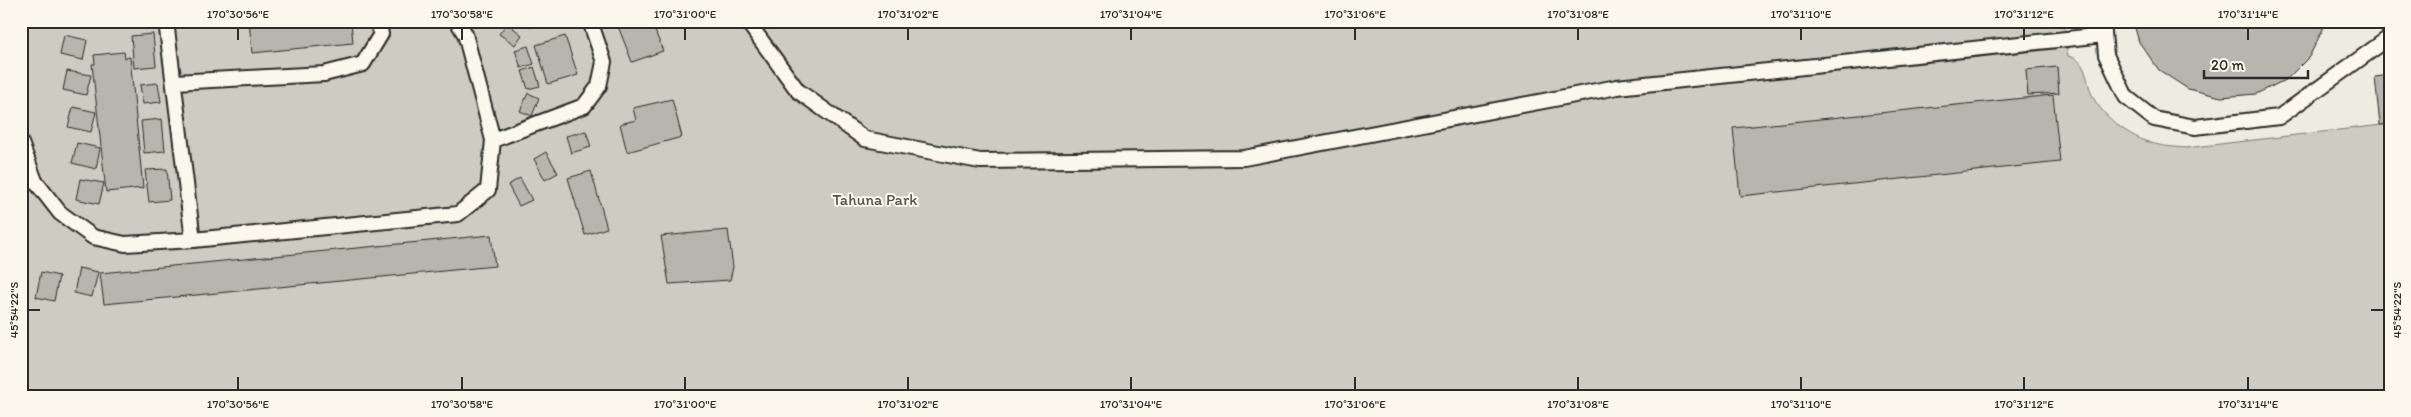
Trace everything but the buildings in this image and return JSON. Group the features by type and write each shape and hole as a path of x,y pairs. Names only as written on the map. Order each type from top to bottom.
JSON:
{"lane":[{"path":"166,21 193,240"},
{"path":"175,82 324,74 363,64 381,34 378,21"},
{"path":"21,143 35,181 60,213 93,237 125,244 193,240 458,214 488,190 493,140 465,34 457,21"},
{"path":"493,140 584,106 599,86 604,62 590,21"},
{"path":"747,21 798,91 866,139 980,161 1244,158 1617,87 2103,28 2106,55 2126,97 2154,119 2195,127 2279,117 2390,37"}],"green space":[{"name":"Tahuna Park","path":"21,21 2064,21 2068,56 2080,62 2086,73 2091,93 2099,107 2114,122 2131,134 2162,146 2186,148 2390,124 2390,396 21,396"}]}
